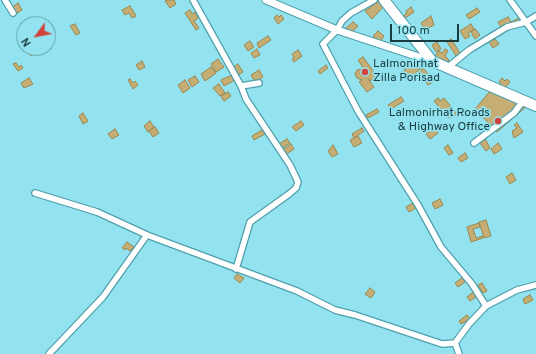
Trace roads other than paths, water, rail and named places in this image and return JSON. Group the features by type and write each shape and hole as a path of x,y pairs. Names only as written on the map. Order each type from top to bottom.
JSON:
{"highway":[{"path":"384,0 432,61 536,106"}],"main road":[{"path":"266,0 338,30 432,61"}],"street":[{"path":"4,0 13,13"},
{"path":"193,0 241,86 246,99 290,165 298,182 289,194 250,222 236,269"},
{"path":"374,0 351,12 342,20 338,30 323,44 358,111 418,205 441,247 472,284 486,306"},
{"path":"510,0 536,36"},
{"path":"447,68 469,50 507,27 526,22 536,16"},
{"path":"241,86 259,83"},
{"path":"474,143 514,113 524,101"},
{"path":"35,193 97,212 147,235 297,291 342,313 355,315 442,344 455,343 469,324 486,306 517,290 536,285"},
{"path":"49,354 103,297 147,235"},
{"path":"455,343 459,354"}],"place":[{"name":"Lalmonirhat Zilla Porisad","path":"365,72"},
{"name":"Lalmonirhat Roads & Highway Office","path":"498,121"}]}
